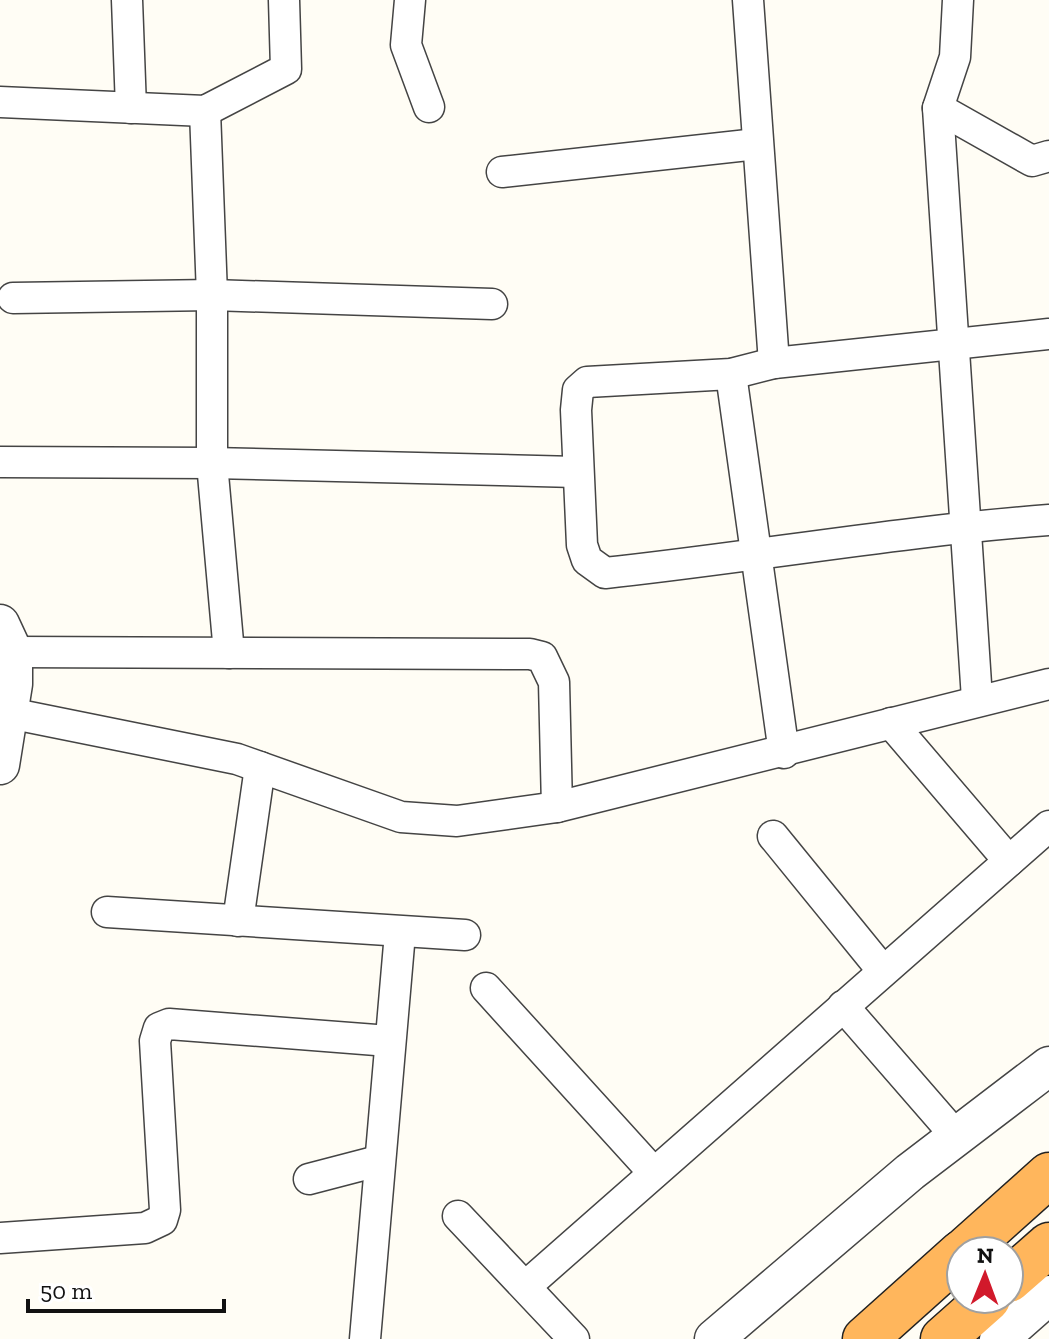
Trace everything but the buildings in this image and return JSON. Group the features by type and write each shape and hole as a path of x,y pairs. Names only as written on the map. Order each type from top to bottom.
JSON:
{"highway":[{"path":"981,1235 1049,1175"},
{"path":"1025,1266 1049,1245"},
{"path":"865,1339 945,1267"},
{"path":"943,1339 970,1315"}],"street":[{"path":"127,0 131,108"},
{"path":"0,102 205,111 286,69 284,0"},
{"path":"410,0 406,45 429,107"},
{"path":"748,0 774,363"},
{"path":"958,0 955,57 938,108 977,699"},
{"path":"938,108 1032,161 1049,156"},
{"path":"205,111 212,295 212,463 229,653"},
{"path":"502,172 757,144"},
{"path":"13,298 212,295 492,304"},
{"path":"1049,334 774,363 731,374 587,382 578,390 576,410 576,472 582,545 587,560 605,573 758,556 966,526 1049,520"},
{"path":"731,374 784,753"},
{"path":"0,462 212,463 576,472"},
{"path":"0,765 9,713 7,638 229,653 530,654 542,657 554,682 557,807"},
{"path":"9,713 217,755 260,767 382,811 425,821 457,821 557,807 784,753 977,699 1049,684"},
{"path":"891,723 1009,861"},
{"path":"238,921 260,767"},
{"path":"526,1286 1049,826"},
{"path":"773,836 883,971"},
{"path":"107,912 465,935"},
{"path":"365,1339 400,933"},
{"path":"486,988 654,1173"},
{"path":"843,1006 956,1136"},
{"path":"0,1238 145,1228 162,1220 165,1210 155,1041 159,1028 169,1024 389,1041"},
{"path":"714,1339 956,1136 1049,1066"},
{"path":"309,1179 378,1161"},
{"path":"458,1216 574,1339"},
{"path":"999,1339 1049,1295"}]}
